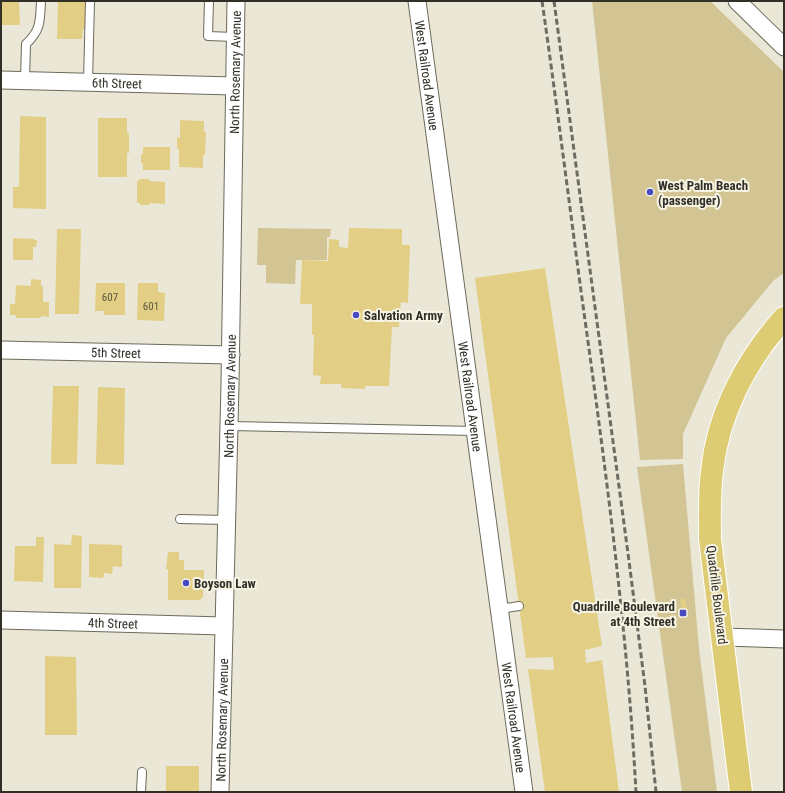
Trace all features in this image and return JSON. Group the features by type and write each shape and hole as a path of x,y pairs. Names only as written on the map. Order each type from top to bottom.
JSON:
{"main road":[{"name":"Quadrille Boulevard","path":"741,792 710,539 710,496 712,470 721,429 731,400 756,352 784,318"}],"street":[{"name":"North Rosemary Avenue","path":"220,792 229,426 236,1"},
{"name":"West Railroad Avenue","path":"418,1 524,792"},
{"path":"738,1 784,47"},
{"name":"6th Street","path":"1,80 234,86"},
{"name":"5th Street","path":"1,350 230,354"},
{"name":"4th Street","path":"1,620 224,626"},
{"path":"723,637 784,639"}],"lane":[{"path":"25,80 26,44 38,30 41,1"},
{"path":"88,82 90,1"},
{"path":"208,1 208,36 235,37"},
{"path":"229,426 476,431"},
{"path":"180,518 227,520"},
{"path":"500,609 519,606"},
{"path":"141,792 142,772"}],"shaded area":[{"path":"592,1 710,1 784,72 784,273 773,281 726,338 683,434 683,459 640,460"},
{"path":"258,228 331,229 330,237 327,237 327,260 296,260 295,284 266,283 266,265 257,265"},
{"path":"683,464 699,649 717,792 682,792 637,467"}],"building":[{"path":"1,1 19,1 20,25 1,25"},
{"path":"58,1 86,1 85,29 83,29 82,39 57,39"},
{"path":"20,116 46,117 46,209 13,208 13,187 19,187"},
{"path":"98,118 127,118 129,153 127,153 127,177 98,177"},
{"path":"180,120 204,121 204,132 206,132 203,168 179,167 177,137 180,138"},
{"path":"143,147 170,147 170,170 143,170 141,154 143,154"},
{"path":"139,179 165,182 165,204 150,203 150,205 140,205 140,203 137,203 137,181 139,181"},
{"name":"Salvation Army","path":"349,228 402,229 402,245 410,245 408,303 401,302 399,327 392,327 389,386 365,386 365,389 341,388 341,384 320,384 321,376 313,375 314,335 312,335 312,304 300,304 302,260 328,261 329,239 339,240 339,247 348,248"},
{"path":"57,229 81,229 79,314 55,314"},
{"path":"13,238 37,240 36,247 33,247 33,260 13,260"},
{"path":"545,268 602,646 585,650 586,663 602,660 619,792 545,792 528,669 554,670 553,657 526,658 475,278"},
{"path":"31,279 41,280 41,286 43,286 43,302 49,302 49,317 41,316 41,318 16,318 16,315 10,315 10,304 15,304 16,285 31,286"},
{"path":"96,283 125,283 125,315 104,315 104,311 95,311"},
{"path":"138,283 158,283 158,292 165,293 164,321 137,320"},
{"path":"53,386 79,386 77,464 51,464"},
{"path":"98,387 125,388 124,465 96,464"},
{"path":"72,535 82,536 81,588 54,588 54,544 71,545"},
{"path":"36,537 44,537 43,582 14,581 15,546 36,546"},
{"path":"89,544 122,545 122,567 113,566 112,574 104,573 103,578 89,577"},
{"name":"Boyson Law","path":"168,552 179,552 179,560 184,560 184,570 204,570 203,597 200,600 168,600 168,569 166,569"},
{"path":"685,598 687,610 682,611 680,599"},
{"path":"45,656 76,657 77,735 45,735"},
{"path":"166,766 199,766 199,792 166,792"}],"railway":[{"path":"542,1 614,541 627,666 636,792"},
{"path":"554,1 629,561 645,686 656,792"}],"place":[{"name":"West Palm Beach (passenger)","path":"650,192"},
{"name":"Salvation Army","path":"356,315"},
{"name":"Boyson Law","path":"186,583"},
{"name":"Quadrille Boulevard at 4th Street","path":"683,613"}]}
